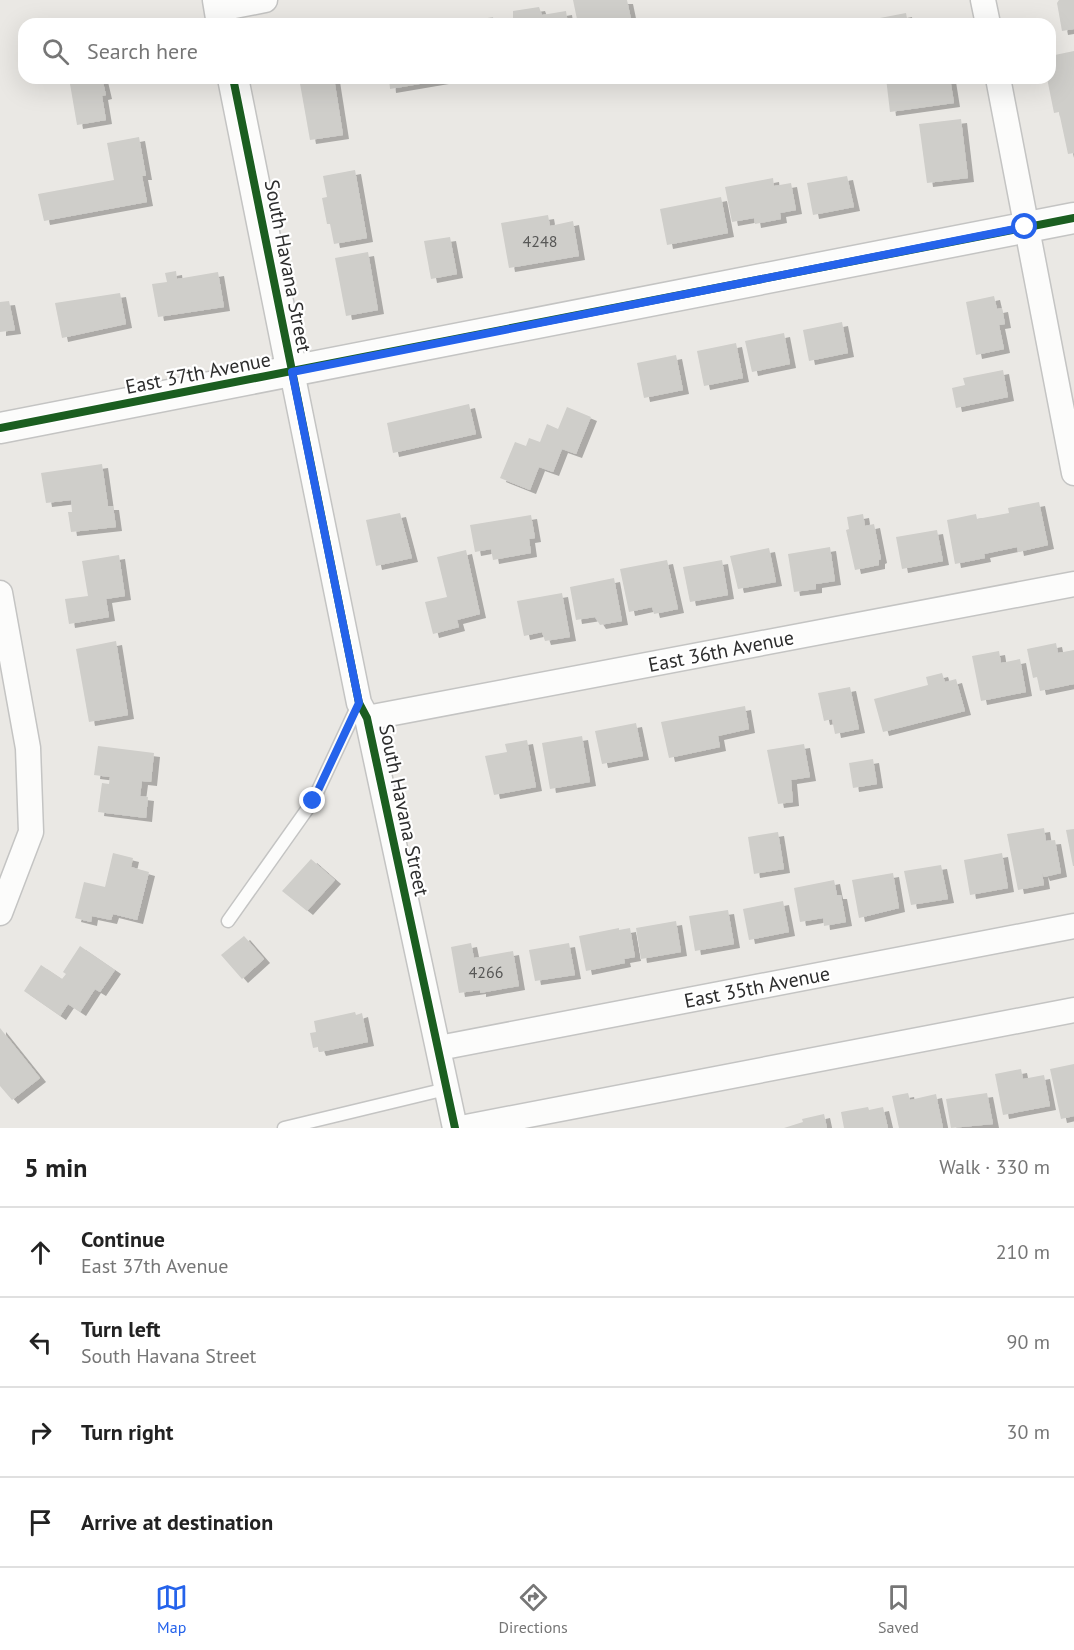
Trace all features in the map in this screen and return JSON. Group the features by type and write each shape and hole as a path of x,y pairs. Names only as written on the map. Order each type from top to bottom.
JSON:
{"street":[{"path":"220,11 265,0"},
{"path":"983,0 987,18"},
{"name":"South Havana Street","path":"234,84 363,711 455,1128"},
{"path":"999,84 1074,472"},
{"name":"East 37th Avenue","path":"0,428 1074,218"},
{"name":"East 36th Avenue","path":"363,711 1074,584"},
{"path":"0,593 28,748 31,832 0,913"},
{"name":"East 35th Avenue","path":"439,1048 1074,926"},
{"path":"461,1128 1074,1010"}],"lane":[{"path":"228,921 313,801 363,711"},
{"path":"284,1128 446,1089"}],"building":[{"path":"573,0 627,0 631,18 577,18"},
{"path":"1059,0 1074,0 1074,29 1062,31 1057,3"},
{"path":"539,7 542,15 566,11 567,18 513,18 513,11"},
{"path":"906,13 907,18 880,18"},
{"path":"1074,51 1074,153 1068,154 1059,112 1054,113 1048,84 1056,84 1056,55"},
{"path":"70,84 103,84 106,95 102,96 106,120 77,125"},
{"path":"300,84 335,84 343,135 310,140"},
{"path":"390,84 419,84 390,89"},
{"path":"887,84 951,84 954,103 890,112"},
{"path":"961,119 968,178 927,183 919,124"},
{"path":"139,137 146,176 142,176 147,202 44,221 38,194 114,180 107,143"},
{"path":"355,170 367,238 334,244 322,198 327,197 323,176"},
{"path":"847,176 854,207 813,215 807,183"},
{"path":"773,178 774,186 791,183 796,210 780,213 781,219 755,224 754,218 732,222 725,187"},
{"path":"721,197 728,233 667,245 660,209"},
{"path":"548,215 550,226 573,221 579,256 509,268 501,223"},
{"path":"450,237 457,274 431,279 424,241"},
{"path":"368,252 378,310 346,316 335,258"},
{"path":"176,271 177,279 218,272 224,307 158,317 152,284 167,282 165,273"},
{"path":"120,293 126,324 62,338 55,303"},
{"path":"994,296 997,309 1002,308 1005,324 999,325 1004,349 976,355 966,302"},
{"path":"9,301 15,330 0,332 0,302"},
{"path":"842,322 848,353 809,361 803,330"},
{"path":"784,333 790,364 752,372 745,341"},
{"path":"736,343 743,378 704,386 697,351"},
{"path":"676,355 683,390 644,398 637,363"},
{"path":"1003,370 1008,397 956,408 952,388 965,385 963,378"},
{"path":"469,404 476,434 393,453 387,423"},
{"path":"567,407 591,417 576,454 562,449 553,472 539,467 530,490 500,478 515,442 526,446 529,438 540,442 547,424 558,429"},
{"path":"102,464 108,506 113,506 116,527 71,532 68,512 72,512 71,500 46,503 41,473"},
{"path":"1039,502 1048,545 1018,552 1017,547 984,554 985,558 955,564 947,520 976,514 977,519 1009,513 1008,508"},
{"path":"400,513 412,558 376,566 366,520"},
{"path":"863,514 865,526 874,524 881,559 879,565 855,570 846,530 849,529 847,517"},
{"path":"531,515 535,538 529,539 531,553 493,560 491,549 475,552 470,525"},
{"path":"937,530 943,561 902,569 896,537"},
{"path":"830,547 835,581 816,584 816,589 794,592 788,554"},
{"path":"769,548 776,582 738,589 730,556"},
{"path":"466,550 480,614 457,620 459,627 433,634 425,602 447,597 437,557"},
{"path":"119,555 125,596 106,599 109,617 69,624 65,599 88,596 82,561"},
{"path":"667,560 678,609 654,614 652,607 629,612 620,569"},
{"path":"722,560 728,595 690,602 683,567"},
{"path":"614,578 622,621 600,625 595,617 576,620 570,587"},
{"path":"562,593 570,637 545,641 542,632 524,636 517,601"},
{"path":"116,641 128,715 89,722 76,649"},
{"path":"1056,643 1058,653 1074,650 1074,684 1040,691 1037,677 1033,678 1027,649"},
{"path":"999,651 1001,663 1020,659 1026,692 981,701 972,656"},
{"path":"942,673 945,682 956,679 965,711 883,732 874,699 928,685 926,677"},
{"path":"850,687 859,729 835,734 832,719 824,721 818,693"},
{"path":"745,706 749,729 718,736 720,747 669,758 661,722"},
{"path":"636,723 643,756 602,764 595,731"},
{"path":"582,736 590,782 550,789 542,743"},
{"path":"527,740 536,787 494,795 485,756 507,752 505,744"},
{"path":"804,744 810,777 791,780 793,802 778,804 767,750"},
{"path":"98,746 154,753 151,782 142,781 140,796 148,797 146,818 98,812 102,783 109,784 110,777 94,775"},
{"path":"873,759 877,784 853,788 849,763"},
{"path":"1044,828 1046,841 1055,840 1061,873 1044,877 1042,873 1044,885 1018,890 1007,834"},
{"path":"1074,829 1074,866 1073,866 1066,830"},
{"path":"778,832 784,869 754,874 748,837"},
{"path":"113,853 133,858 131,867 149,872 137,920 113,914 111,920 92,916 91,922 75,918 84,882 105,887"},
{"path":"1002,853 1008,888 970,895 964,860"},
{"path":"311,859 335,880 307,911 282,891"},
{"path":"941,865 948,899 911,905 904,871"},
{"path":"893,873 899,908 859,918 852,880"},
{"path":"834,880 837,895 841,895 846,922 824,926 823,918 800,922 794,888"},
{"path":"783,901 789,932 749,940 743,909"},
{"path":"728,910 734,944 695,951 689,916"},
{"path":"676,921 681,952 641,959 636,928"},
{"path":"619,928 619,930 630,928 635,957 624,959 625,963 586,971 579,936"},
{"path":"244,936 264,959 242,979 221,955"},
{"path":"471,943 474,958 513,951 519,986 480,993 480,990 459,993 451,947"},
{"path":"569,943 575,975 535,981 529,950"},
{"path":"80,946 115,970 100,992 95,989 80,1012 68,1004 60,1016 24,991 41,965 62,979 66,974 63,972"},
{"path":"355,1012 356,1015 362,1013 368,1042 320,1052 318,1047 313,1048 310,1033 316,1032 314,1021"},
{"path":"0,1028 40,1078 12,1100 0,1086"},
{"path":"1074,1064 1074,1116 1061,1119 1050,1069"},
{"path":"1021,1069 1023,1079 1044,1075 1050,1106 1003,1115 995,1074"},
{"path":"908,1093 910,1100 936,1094 943,1128 899,1128 892,1096"},
{"path":"987,1093 993,1124 951,1128 946,1099"},
{"path":"868,1107 869,1110 883,1107 888,1128 844,1128 841,1112"},
{"path":"824,1114 827,1128 784,1128 803,1122 802,1119"}],"cycle path":[{"path":"234,84 359,703 367,718 455,1128"},
{"path":"0,428 1074,218"}],"route":[{"path":"313,801 359,703 292,372 1025,227"}]}
